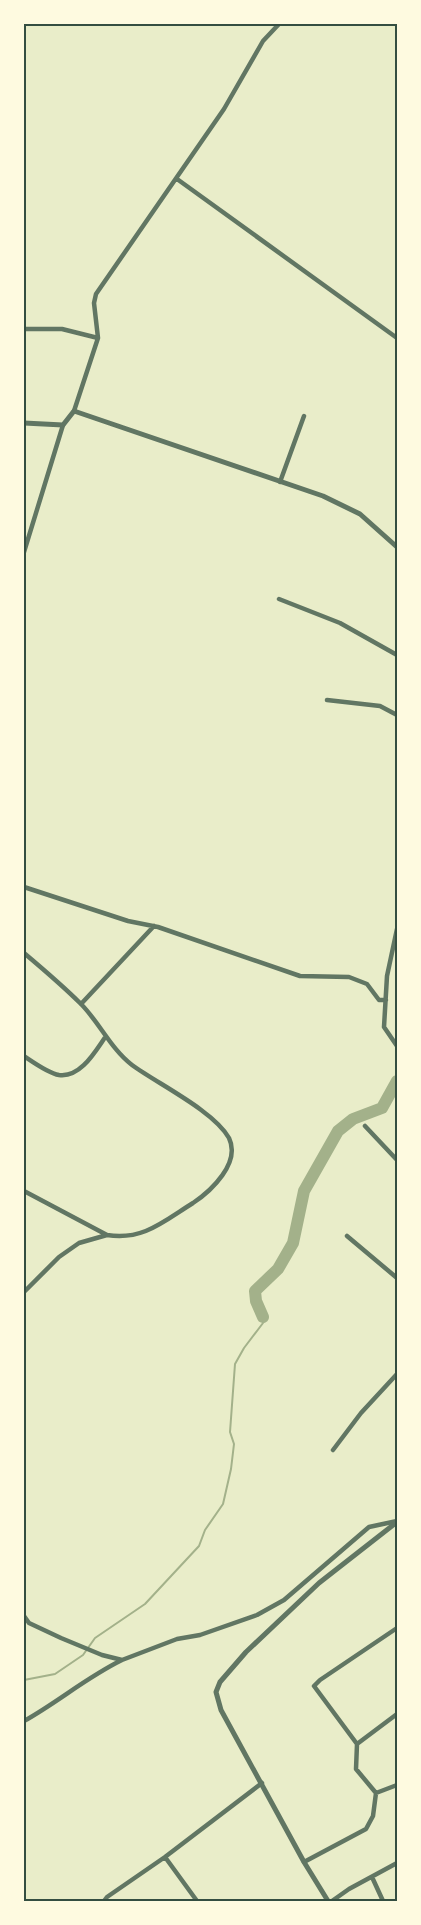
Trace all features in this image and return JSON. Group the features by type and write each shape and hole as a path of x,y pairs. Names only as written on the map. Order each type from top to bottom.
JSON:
{"street":[{"path":"24,552 63,426 74,411 98,338 94,303 96,294 224,109 263,41 279,24"},
{"path":"177,179 397,338"},
{"path":"24,329 62,328 98,338"},
{"path":"74,411 323,496 360,514 397,547"},
{"path":"280,482 304,416"},
{"path":"24,423 63,426"},
{"path":"279,599 340,623 397,655"},
{"path":"327,700 380,706 397,715"},
{"path":"24,887 128,921 154,926 300,976 349,976 367,984 379,1000 386,1000"},
{"path":"81,1004 154,926"},
{"path":"397,929 387,976 384,1027 397,1046"},
{"path":"24,953 81,1004 130,1063 206,1114 229,1139 232,1156 222,1175 208,1194 148,1232 121,1237 107,1235 24,1191"},
{"path":"24,1056 58,1075 68,1074 85,1064 106,1036"},
{"path":"365,1126 397,1160"},
{"path":"24,1292 59,1257 80,1243 107,1235"},
{"path":"347,1236 397,1278"},
{"path":"333,1450 361,1413 397,1374"},
{"path":"24,1721 69,1694 92,1675 122,1660 177,1639 200,1635 257,1616 284,1600 369,1527 397,1522"},
{"path":"397,1522 319,1583 246,1652 220,1682 216,1692 221,1710 304,1862 330,1901 397,1863"},
{"path":"24,1616 29,1623 102,1655 122,1660"},
{"path":"304,1862 366,1829 373,1816 376,1793 356,1769 356,1744 314,1686 397,1628"},
{"path":"356,1744 397,1714"},
{"path":"104,1901 262,1783"},
{"path":"376,1793 397,1785"},
{"path":"165,1857 197,1901"},
{"path":"372,1877 383,1901"}],"waterway":[{"path":"263,1317 256,1301 255,1291 278,1269 293,1243 304,1191 338,1131 353,1119 382,1108 397,1081"},
{"path":"24,1680 55,1674 83,1655 95,1638 145,1604 199,1546 205,1530 223,1504 231,1469 234,1444 230,1432 235,1364 244,1348 263,1323 263,1317"}]}
